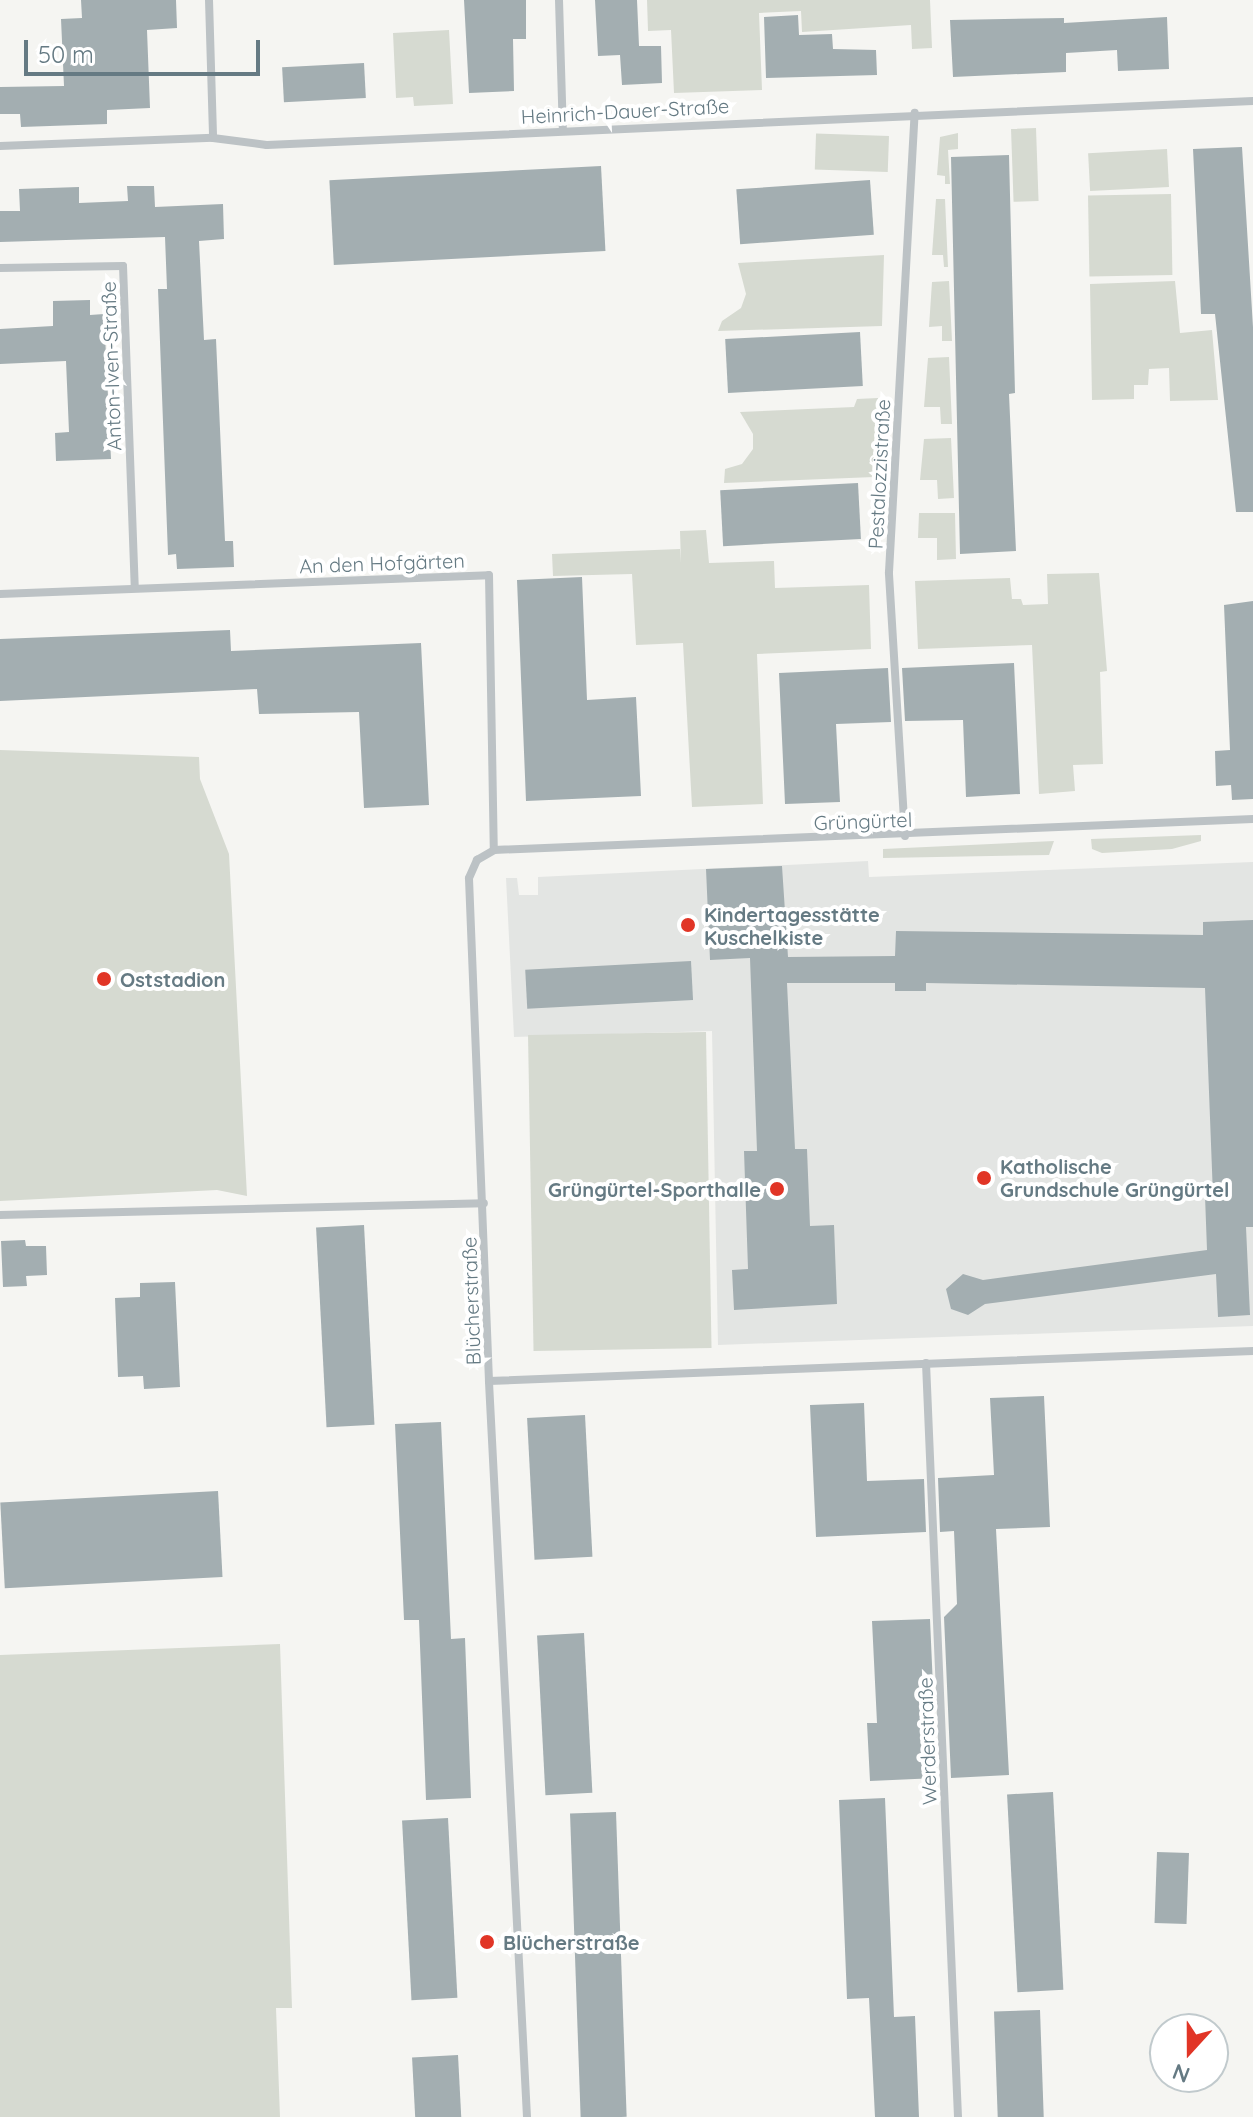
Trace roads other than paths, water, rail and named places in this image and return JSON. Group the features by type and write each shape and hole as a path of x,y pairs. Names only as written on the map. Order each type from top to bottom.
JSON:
{"street":[{"path":"209,0 213,138"},
{"path":"559,0 563,131"},
{"name":"Heinrich-Dauer-Straße","path":"0,146 213,138 267,145 915,113 1253,101"},
{"name":"Pestalozzistraße","path":"905,836 889,572 915,113"},
{"name":"Anton-Iven-Straße","path":"0,268 123,266 135,588"},
{"name":"An den Hofgärten","path":"0,594 489,575 494,850"},
{"name":"Grüngürtel","path":"477,860 494,850 905,836 1253,819"},
{"name":"Blücherstraße","path":"477,860 469,878 489,1381 527,2117"},
{"path":"0,1215 484,1203"},
{"path":"489,1381 1253,1351"},
{"name":"Werderstraße","path":"926,1363 958,2117"}],"place":[{"name":"Kindertagesstätte Kuschelkiste","path":"688,925"},
{"name":"Oststadion","path":"104,979"},
{"name":"Katholische Grundschule Grüngürtel","path":"984,1178"},
{"name":"Grüngürtel-Sporthalle","path":"777,1189"},
{"name":"Blücherstraße","path":"487,1942"}]}
